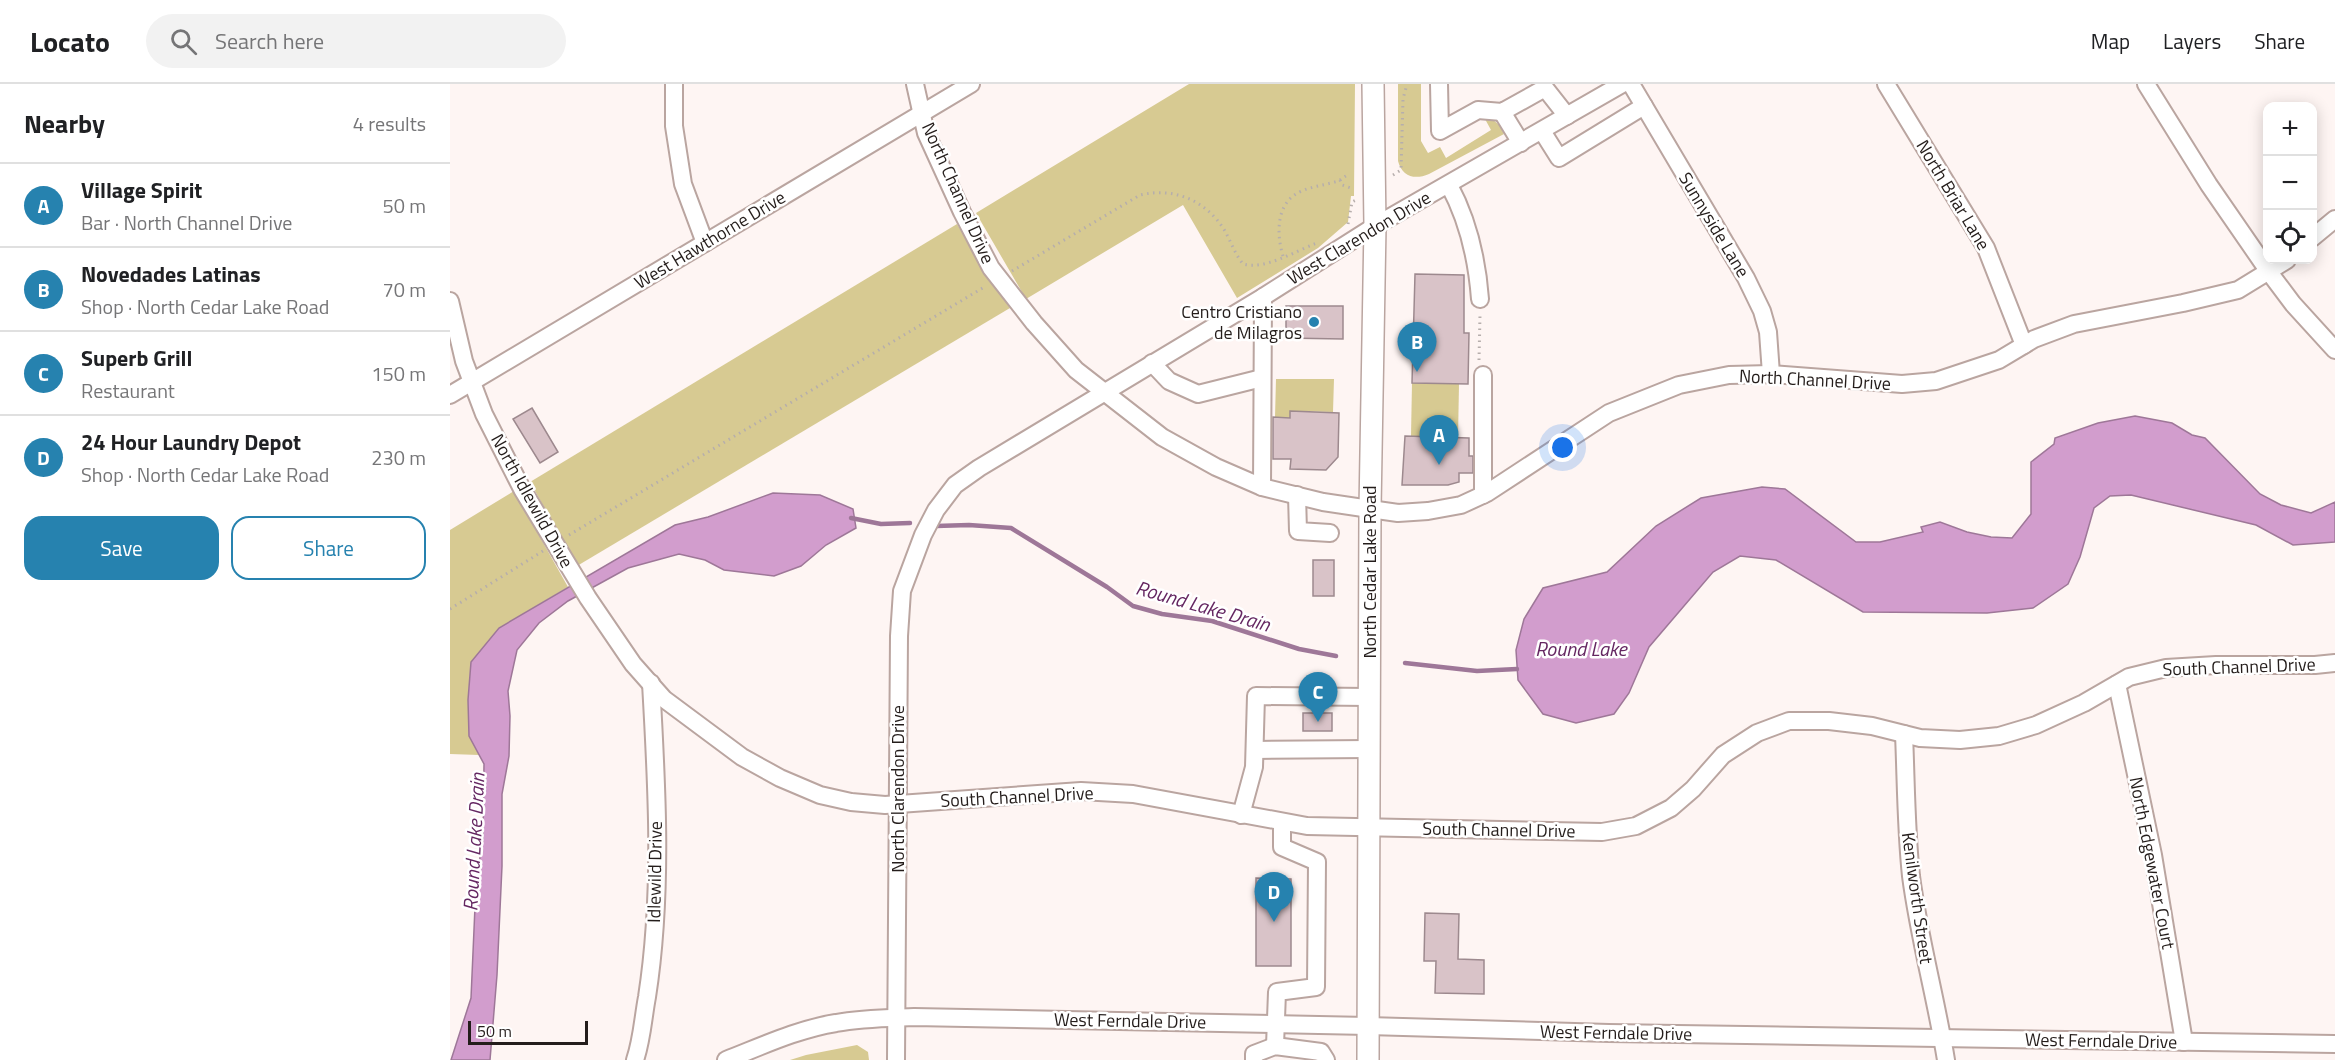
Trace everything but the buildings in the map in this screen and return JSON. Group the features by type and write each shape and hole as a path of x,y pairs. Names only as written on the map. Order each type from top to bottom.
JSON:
{"main road":[{"name":"North Cedar Lake Road","path":"1368,1060 1370,509 1375,226 1373,84"}],"street":[{"path":"674,84 674,126 683,184 705,243"},
{"name":"North Channel Drive","path":"915,84 926,133 962,212 991,268 1034,323 1076,370 1162,437 1216,467 1262,487 1398,513 1461,505 1483,495 1609,413 1641,398 1679,385 1729,375 1771,374 1902,384 1936,381 1999,360 2034,339 2074,324 2238,290 2281,264"},
{"name":"West Hawthorne Drive","path":"450,395 970,84"},
{"path":"1439,84 1440,131 1478,110 1502,112 1545,88 1567,116"},
{"name":"West Clarendon Drive","path":"929,524 936,510 955,485 979,468 1263,297 1375,226 1622,84"},
{"name":"Sunnyside Lane","path":"1631,84 1746,278 1762,310 1768,332 1771,374"},
{"name":"North Briar Lane","path":"1886,84 1986,248 2024,345"},
{"path":"2146,84 2209,185 2269,272 2335,350"},
{"path":"1542,131 1559,158 1644,106"},
{"path":"1502,112 1521,143"},
{"path":"1449,184 1461,207 1470,239 1478,269 1480,298"},
{"path":"2317,235 2335,219"},
{"path":"1262,487 1263,297"},
{"name":"North Idlewild Drive","path":"450,301 464,361 484,414 522,489 588,598 633,664 651,683"},
{"path":"1152,363 1169,381 1198,394 1262,378"},
{"path":"1483,375 1483,495"},
{"path":"1297,495 1298,531 1330,532"},
{"name":"North Clarendon Drive","path":"896,1060 899,636 902,591 929,524"},
{"name":"South Channel Drive","path":"651,683 664,699 742,757 780,778 820,795 850,802 898,804 1081,791 1133,794 1282,823 1369,828 1602,832 1636,826 1671,808 1693,789 1723,755 1757,733 1789,721 1829,721 1872,726 1920,738 1960,740 1999,736 2036,725 2084,703 2129,677 2166,668 2335,663"},
{"name":"Idlewild Drive","path":"635,1060 650,975 655,908 656,767 651,683"},
{"name":"North Edgewater Court","path":"2117,684 2153,855 2184,1042"},
{"path":"1240,815 1254,767 1256,696 1369,697"},
{"name":"Kenilworth Street","path":"1904,734 1907,831 1912,877 1925,960 1946,1060"},
{"path":"1255,750 1369,749"},
{"path":"1275,1046 1277,992 1316,987 1317,862 1282,848 1282,823"},
{"name":"West Ferndale Drive","path":"726,1060 788,1036 834,1023 896,1018 1276,1024 1609,1033 2335,1044"},
{"path":"1254,1060 1254,1054 1275,1046 1321,1052 1326,1060"}],"path":[{"path":"1343,229 1349,223 1352,202 1401,170 1403,99 1407,84"},
{"path":"1283,256 1279,226 1286,202 1299,192 1340,180 1350,174"},
{"path":"1340,180 1342,184 1351,188"},
{"path":"450,609 1140,195 1157,191 1191,199 1206,207 1226,232 1243,264 1251,266 1263,264 1321,241"},
{"path":"1480,298 1479,375 1483,375"}],"shaded area":[{"path":"1189,84 1355,84 1354,196 1351,196 1348,222 1318,248 1237,298 1183,205 1026,299 976,213"},
{"path":"1398,84 1421,84 1421,141 1428,153 1440,147 1446,158 1491,130 1485,119 1497,123 1504,134 1429,174 1419,177 1410,176 1403,171 1398,161"},
{"path":"957,224 1010,308 577,566 530,482"},
{"path":"1276,379 1334,379 1333,412 1290,411 1290,418 1275,417"},
{"path":"1412,383 1459,384 1458,438 1411,436"},
{"path":"514,491 568,587 499,628 471,662 468,700 469,735 479,755 450,754 450,530"},
{"path":"857,1045 868,1052 869,1060 790,1060 806,1055"}],"water":[{"name":"Round Lake","path":"2135,416 2172,423 2192,435 2205,438 2260,494 2281,505 2311,513 2335,502 2335,542 2293,545 2256,525 2131,495 2110,496 2094,508 2080,557 2068,584 2033,608 1987,613 1863,612 1776,560 1740,556 1713,572 1649,647 1629,693 1614,714 1576,723 1543,714 1518,680 1516,650 1524,619 1543,588 1607,572 1656,526 1701,498 1762,487 1785,489 1856,542 1880,542 1923,532 1921,527 1940,522 1967,532 2012,538 2031,514 2031,462 2054,444 2055,438 2098,423"},
{"path":"773,493 820,495 853,509 856,528 826,545 801,566 774,576 724,570 705,560 679,554 628,568 568,601 539,623 517,650 508,691 509,756 502,794 502,866 490,1060 451,1060 471,998 476,884 483,838 484,764 469,736 468,700 471,662 499,628 675,525 708,517"}],"waterway":[{"name":"Round Lake Drain","path":"851,518 881,524 910,523"},
{"name":"Round Lake Drain","path":"936,526 969,525 1011,528 1107,587 1133,606 1162,614 1212,621 1299,649 1336,656"},
{"name":"Round Lake Drain","path":"1405,663 1477,671 1517,669"}],"place":[{"name":"Centro Cristiano de Milagros","path":"1314,322"},
{"name":"Novedades Latinas","path":"1417,372"},
{"name":"Village Spirit","path":"1439,465"},
{"name":"Superb Grill","path":"1318,722"},
{"name":"24 Hour Laundry Depot","path":"1274,922"}]}
